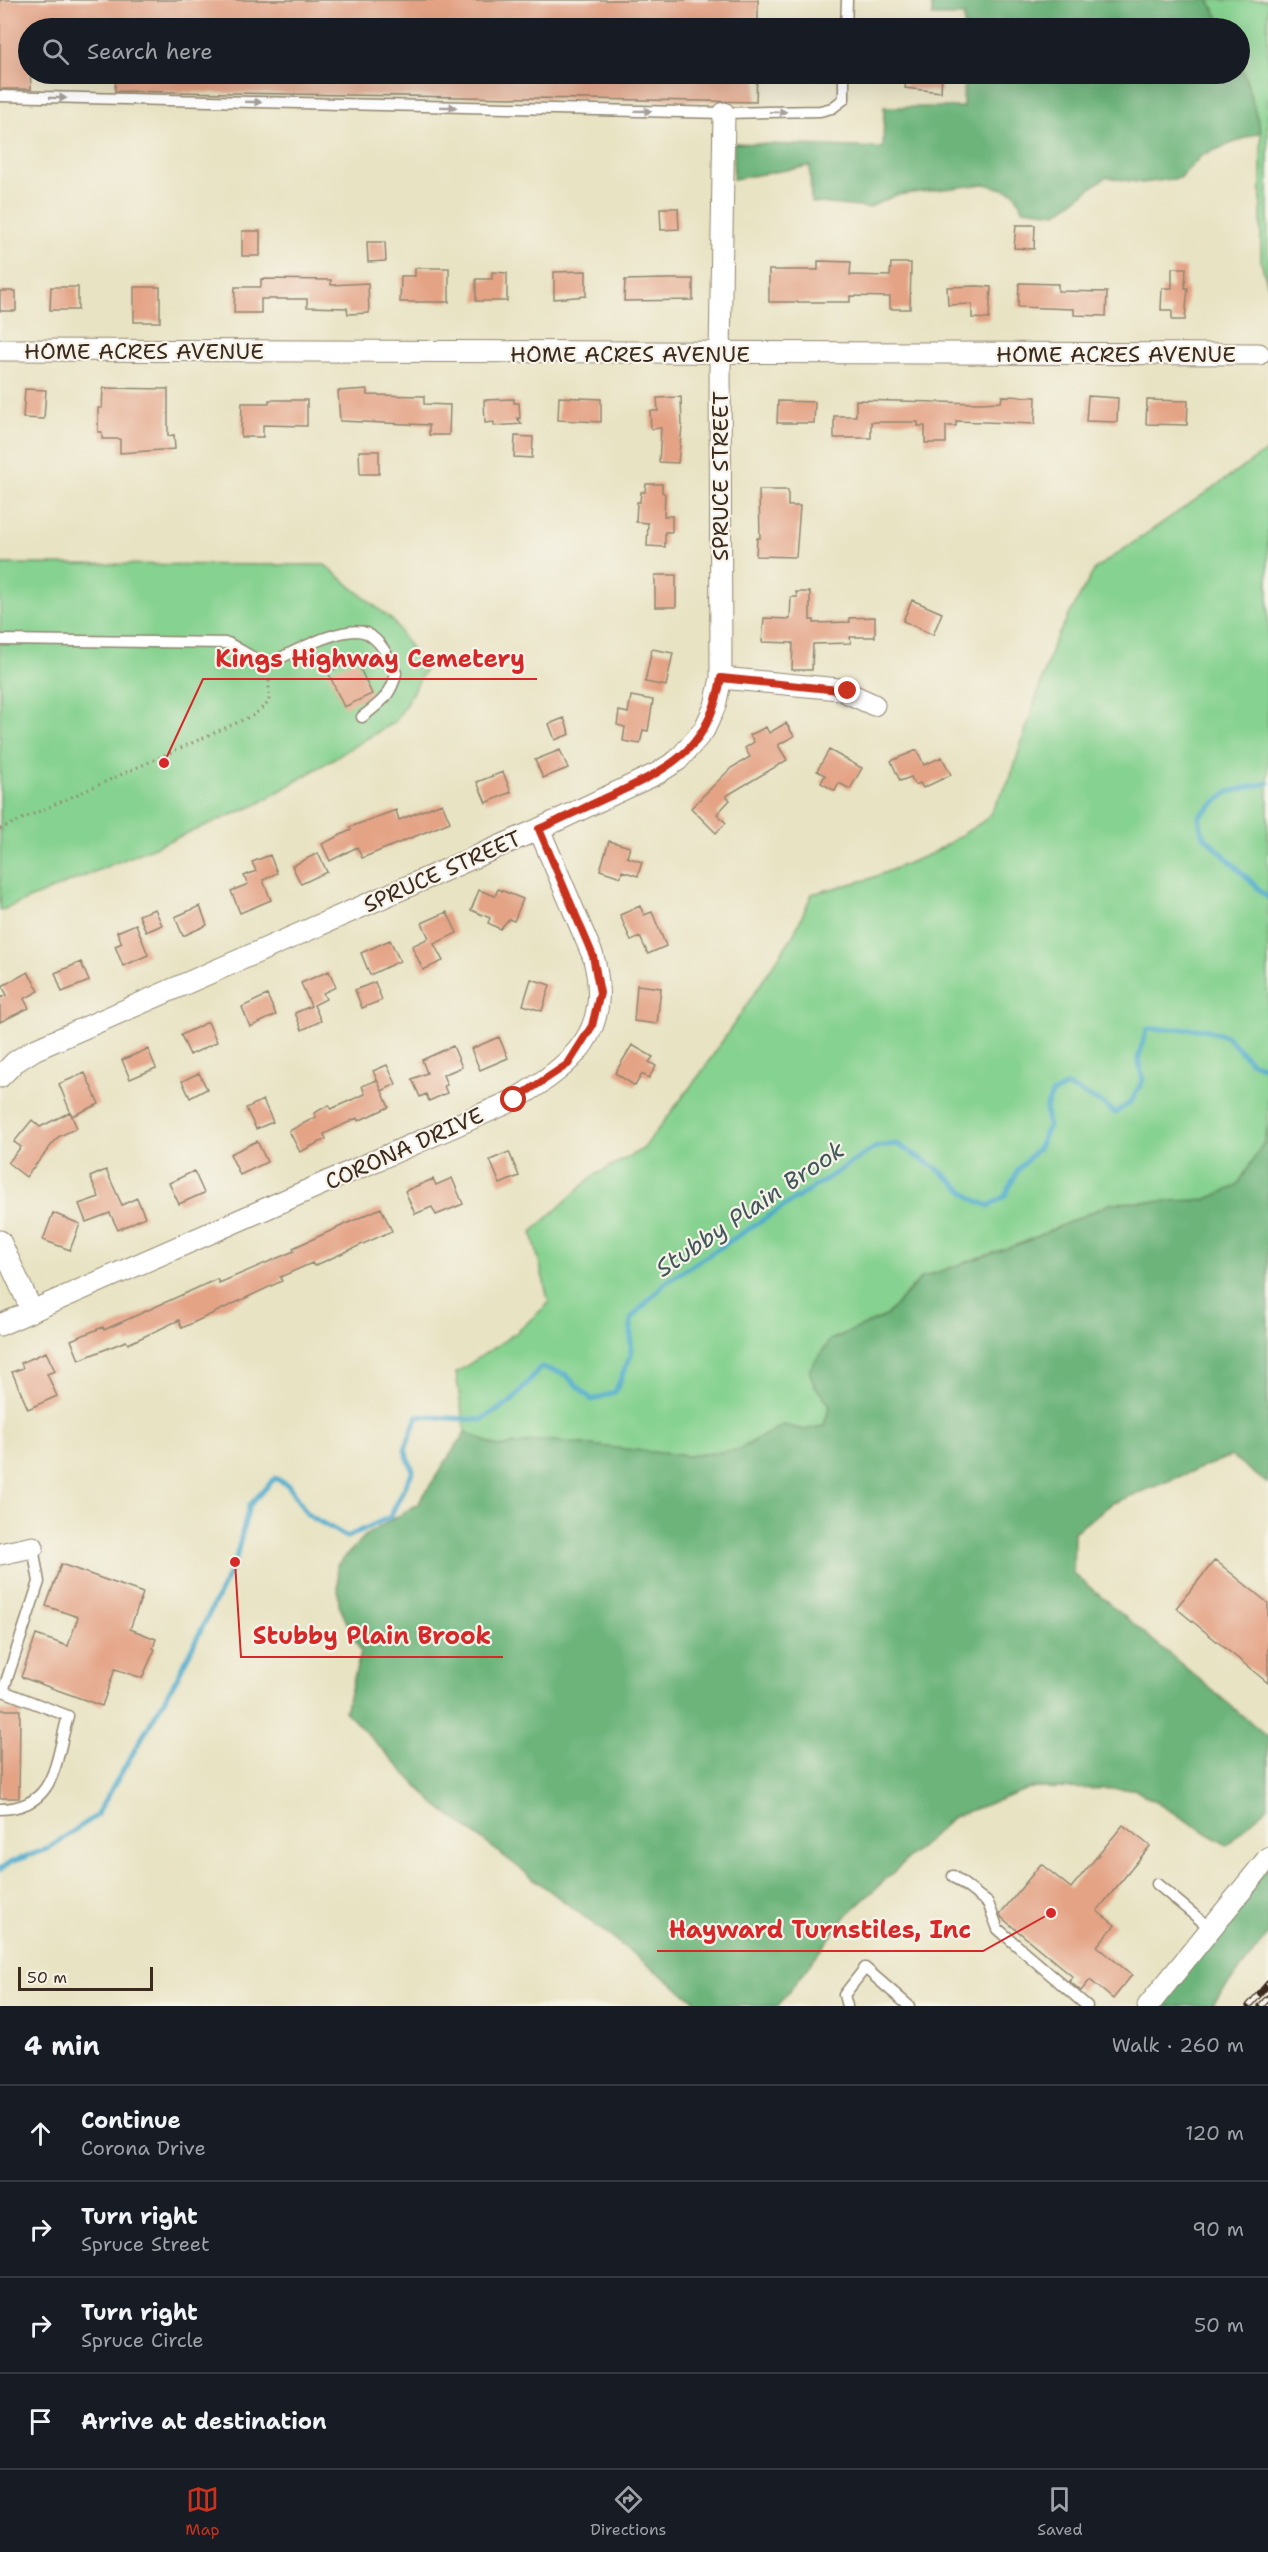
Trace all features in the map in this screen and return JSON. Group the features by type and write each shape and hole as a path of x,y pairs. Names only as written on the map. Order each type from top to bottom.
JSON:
{"street":[{"name":"SPRUCE STREET","path":"0,1077 34,1050 539,829 658,773 678,760 698,740 716,706 721,678 720,354 724,113"},
{"name":"HOME ACRES AVENUE","path":"0,350 1259,354"},
{"path":"721,678 839,689 874,705"},
{"name":"CORONA DRIVE","path":"0,1325 514,1100 568,1064 592,1026 599,1001 598,972 539,829"},
{"path":"0,1241 32,1311"},
{"path":"0,1554 33,1547"},
{"path":"1148,2006 1268,1858"}],"lane":[{"path":"846,18 847,0"},
{"path":"0,96 724,113 832,108 844,99 844,84"},
{"path":"0,640 228,643 266,665 348,631 364,632 377,641 396,673 394,688 383,701 362,717"},
{"path":"0,1809 18,1809 36,1801 48,1788 68,1716 3,1691 39,1582 33,1547"},
{"path":"953,1876 988,1904 998,1929 1088,2006"},
{"path":"1157,1884 1210,1928"},
{"path":"847,2006 844,1995 865,1968 909,2006"}],"path":[{"path":"0,829 254,715 269,702 271,686 266,665"}],"green space":[{"path":"932,0 1209,0 1219,18 964,18 964,16 932,16"},
{"path":"1209,0 1268,0 1268,286 1261,262 1261,132 1247,84 1250,84 1250,18 1219,18"},
{"path":"964,84 1247,84 1261,132 1202,155 1180,178 1142,183 1106,177 1057,213 1023,209 1014,192 985,184 896,195 868,208 811,202 810,166 733,179 734,143 883,148 884,107 963,107"},
{"path":"1268,450 1268,1127 1263,1144 1237,1186 1205,1200 1112,1203 1025,1242 921,1278 886,1316 830,1340 824,1397 830,1405 824,1426 804,1430 783,1425 738,1450 688,1456 545,1440 498,1447 465,1432 456,1373 517,1332 549,1303 532,1232 593,1176 643,1149 701,1073 794,934 812,894 869,879 933,853 987,819 1010,779 1054,642 1095,569"},
{"path":"0,564 325,565 393,621 425,670 396,721 258,804 0,911"},
{"path":"1268,1128 1268,1484 1231,1456 1113,1503 1074,1532 1073,1573 1268,1737 1268,1806 1227,1845 1134,1789 1031,1788 953,1817 847,1915 778,2006 702,2006 435,1804 345,1711 361,1652 339,1605 337,1565 366,1535 418,1504 465,1432 498,1447 545,1440 688,1456 738,1450 783,1425 804,1430 824,1426 830,1405 814,1385 809,1370 830,1340 886,1316 921,1278 1025,1242 1112,1203 1205,1200 1237,1186 1263,1144"},
{"path":"1268,1864 1268,1935 1211,2006 1160,2006"}],"building":[{"path":"0,0 758,0 758,18 18,18 18,84 31,84 31,89 0,89"},
{"path":"115,84 757,84 756,102 115,91"},
{"path":"906,84 941,84 941,92 905,88"},
{"path":"660,208 678,208 679,229 661,230"},
{"path":"1016,225 1035,225 1034,249 1014,248"},
{"path":"242,231 260,231 260,256 242,256"},
{"path":"367,242 385,242 386,261 368,262"},
{"path":"818,261 851,262 850,275 890,276 891,263 911,263 910,309 890,309 890,297 850,296 850,302 769,302 769,270 818,270"},
{"path":"415,268 449,268 449,302 400,302 401,276 415,276"},
{"path":"1172,268 1186,268 1185,288 1188,288 1185,320 1172,320 1172,310 1161,310 1162,288 1172,288"},
{"path":"586,271 586,296 554,299 554,272"},
{"path":"492,272 507,273 507,301 476,301 476,279 492,279"},
{"path":"261,279 331,280 331,285 368,283 369,313 348,314 347,308 307,307 307,299 261,299 261,313 234,313 235,287 261,287"},
{"path":"693,279 693,300 624,301 625,280"},
{"path":"1019,283 1058,284 1058,291 1107,292 1106,316 1074,315 1074,309 1018,307"},
{"path":"51,287 78,287 78,310 50,310"},
{"path":"134,287 160,287 160,322 134,322"},
{"path":"947,287 991,287 989,319 972,318 972,304 948,305"},
{"path":"0,291 16,291 16,311 0,311"},
{"path":"103,388 168,389 168,436 174,435 175,449 120,453 120,439 102,439 102,432 98,432 98,408 102,408"},
{"path":"25,389 46,390 44,419 23,418"},
{"path":"367,389 367,395 424,396 424,404 450,405 449,435 429,435 429,425 340,421 338,391"},
{"path":"1002,396 1036,397 1035,424 956,421 956,426 946,426 946,443 925,443 925,426 918,426 918,422 871,422 871,438 834,438 834,416 856,416 856,400 979,403 1001,402"},
{"path":"1088,396 1118,398 1117,422 1086,421"},
{"path":"559,397 601,399 601,422 558,420"},
{"path":"681,397 682,427 678,463 659,462 661,428 651,429 650,411 658,411 657,398"},
{"path":"514,399 514,403 519,403 520,418 517,418 522,424 494,426 494,422 485,423 484,400"},
{"path":"269,400 307,400 307,426 263,425 263,437 241,437 242,403 269,403"},
{"path":"1147,400 1188,401 1187,425 1146,424"},
{"path":"778,401 815,402 814,423 777,423"},
{"path":"515,436 533,437 532,458 514,457"},
{"path":"359,451 379,451 379,474 360,474"},
{"path":"646,484 662,484 662,492 665,494 664,516 672,516 672,532 665,532 665,547 647,546 648,523 636,522 637,502 640,502 641,492 645,492"},
{"path":"759,490 788,490 788,506 800,506 796,557 756,556 757,538 760,538"},
{"path":"655,575 676,575 676,607 655,607"},
{"path":"796,592 810,592 810,620 814,620 814,623 850,622 849,618 875,617 875,637 850,637 851,643 813,644 812,670 792,670 793,643 762,642 764,618 790,619 791,597 797,597"},
{"path":"912,600 942,613 933,635 903,621"},
{"path":"652,649 673,653 666,686 645,682"},
{"path":"356,660 372,694 344,707 328,672"},
{"path":"631,696 653,700 648,731 643,730 640,744 623,741 625,727 617,725 619,711 628,713"},
{"path":"564,718 570,734 555,740 549,724"},
{"path":"786,723 794,736 778,745 787,760 726,796 730,800 717,814 726,823 716,833 691,808 731,768 750,757 745,748 754,742 750,735 766,727 769,733"},
{"path":"560,750 568,768 543,778 535,760"},
{"path":"829,750 862,768 850,789 839,783 835,791 821,783 825,775 817,771"},
{"path":"917,750 924,765 942,757 951,775 923,788 920,783 915,785 911,777 900,781 891,761"},
{"path":"503,772 511,792 486,803 477,782"},
{"path":"442,803 450,822 362,858 357,847 330,861 322,844 351,830 350,827 396,810 399,820"},
{"path":"609,841 630,847 627,857 642,862 638,876 622,871 621,877 600,870"},
{"path":"318,853 327,872 301,884 292,866"},
{"path":"270,855 277,873 263,880 271,900 240,913 231,891 248,884 244,876 256,871 252,862"},
{"path":"498,889 523,899 514,921 509,919 500,929 488,923 490,918 471,910 479,890 495,896"},
{"path":"200,906 207,925 183,936 175,917"},
{"path":"640,906 644,915 652,912 666,946 648,954 640,937 631,941 620,915"},
{"path":"155,909 162,925 146,932 139,915"},
{"path":"447,912 457,933 434,944 443,961 423,970 412,946 429,938 422,923"},
{"path":"136,924 148,955 123,966 115,946 122,943 117,932"},
{"path":"390,940 400,961 370,975 361,953"},
{"path":"81,962 89,981 62,992 55,973"},
{"path":"329,971 336,987 323,993 326,999 314,1005 321,1021 302,1030 295,1013 311,1006 301,983"},
{"path":"28,972 39,991 24,999 29,1008 0,1022 0,998 7,995 2,986"},
{"path":"531,979 550,985 542,1011 523,1005"},
{"path":"375,982 382,1000 362,1008 355,990"},
{"path":"637,985 661,988 657,1024 634,1021"},
{"path":"267,995 276,1015 250,1027 242,1007"},
{"path":"208,1022 217,1042 190,1055 181,1035"},
{"path":"499,1037 508,1058 480,1070 471,1049"},
{"path":"632,1045 653,1057 649,1062 656,1066 649,1078 642,1074 635,1086 615,1073"},
{"path":"453,1046 462,1067 443,1075 447,1093 429,1101 426,1094 420,1097 412,1079 427,1073 422,1060"},
{"path":"148,1049 156,1068 130,1079 122,1060"},
{"path":"387,1065 396,1084 382,1091 373,1071"},
{"path":"85,1073 99,1104 72,1116 59,1084"},
{"path":"199,1073 207,1089 190,1098 182,1081"},
{"path":"377,1080 389,1107 358,1121 357,1118 324,1134 326,1139 300,1152 289,1131 316,1117 314,1113 329,1105 331,1109 365,1094 362,1086"},
{"path":"263,1100 273,1122 256,1129 246,1108"},
{"path":"70,1112 77,1128 58,1137 26,1177 8,1163 21,1147 14,1142 32,1120 40,1127"},
{"path":"257,1141 267,1162 240,1175 230,1154"},
{"path":"509,1152 519,1176 500,1184 490,1160"},
{"path":"106,1170 122,1205 137,1198 145,1217 118,1230 110,1213 86,1222 79,1204 99,1197 90,1177"},
{"path":"194,1171 204,1193 179,1204 169,1183"},
{"path":"452,1178 463,1204 436,1215 432,1207 415,1214 405,1191 433,1179 436,1185"},
{"path":"381,1208 392,1231 314,1266 312,1263 280,1277 282,1281 182,1328 179,1320 128,1344 126,1341 79,1360 71,1340 103,1327 104,1330 217,1279 219,1283 294,1251 293,1248"},
{"path":"53,1213 80,1224 70,1250 43,1240"},
{"path":"46,1352 55,1371 47,1374 57,1396 28,1409 12,1372 23,1368 21,1363"},
{"path":"1215,1560 1268,1603 1268,1683 1176,1608"},
{"path":"61,1564 143,1593 130,1629 156,1639 153,1648 155,1649 142,1678 115,1669 102,1706 21,1677 36,1635 68,1646 78,1617 46,1606"},
{"path":"0,1710 20,1710 19,1798 0,1798"},
{"path":"1123,1825 1150,1846 1097,1911 1115,1925 1097,1946 1132,1975 1113,1999 1090,1980 1081,1991 1069,1981 1073,1977 1000,1914 1041,1864 1071,1888"}],"waterway":[{"name":"Stubby Plain Brook","path":"1268,783 1228,792 1199,816 1202,834 1268,898"},
{"name":"Stubby Plain Brook","path":"0,1870 11,1862 47,1849 96,1816 177,1678 235,1562 249,1506 275,1478 288,1485 308,1515 347,1537 390,1517 413,1471 405,1450 417,1416 481,1420 511,1402 541,1367 565,1374 592,1400 615,1392 631,1355 631,1319 665,1283 876,1147 897,1144 939,1170 973,1199 989,1206 1005,1196 1018,1170 1039,1147 1048,1127 1046,1108 1052,1094 1067,1086 1102,1103 1115,1113 1131,1102 1143,1080 1138,1059 1147,1029 1204,1029 1226,1036 1251,1062 1268,1068"}],"railway":[{"path":"1249,2006 1268,1984"},
{"path":"1261,2006 1268,1998"}],"place":[{"name":"Kings Highway Cemetery","path":"164,763"},
{"name":"Stubby Plain Brook","path":"235,1562"},
{"name":"Hayward Turnstiles, Inc","path":"1051,1913"}],"route":[{"path":"514,1100 568,1064 592,1026 598,1010 600,993 598,972 593,956 539,829 658,773 678,760 698,740 709,722 716,706 721,678 848,691"}]}
